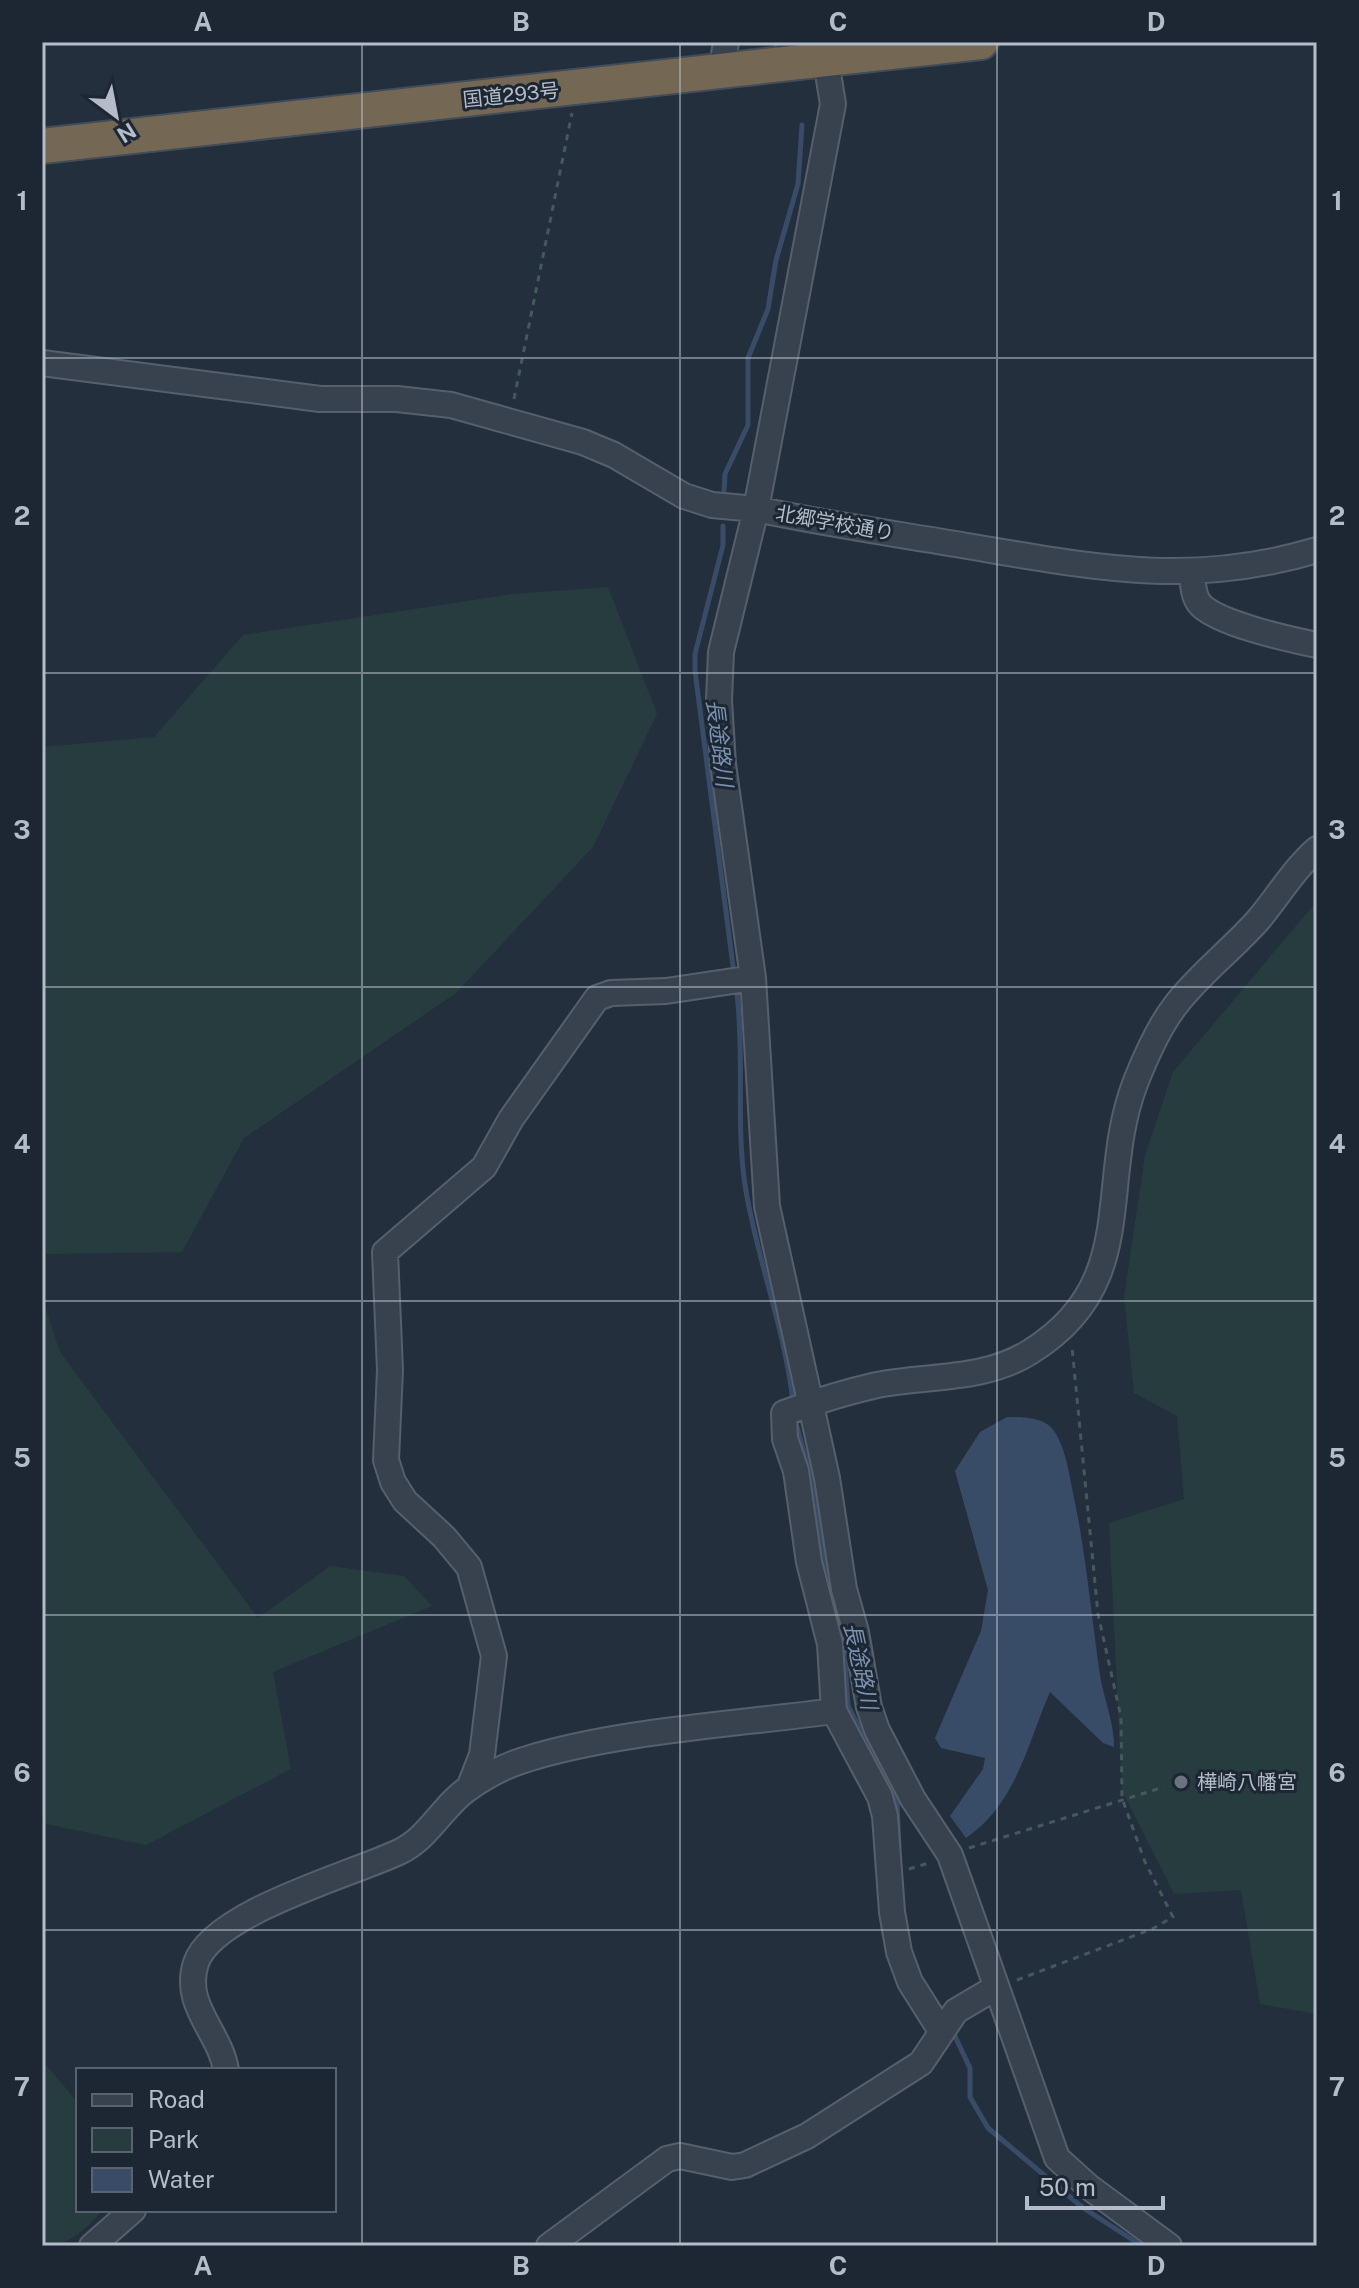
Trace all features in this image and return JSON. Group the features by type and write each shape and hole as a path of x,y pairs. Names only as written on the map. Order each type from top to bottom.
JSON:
{"highway":[{"name":"国道293号","path":"42,146 572,89 720,58 826,61 981,42"}],"street":[{"path":"788,42 826,61"},
{"name":"北郷学校通り","path":"826,61 833,93 830,133 756,509 1115,570 1192,573 1245,568 1317,550"},
{"path":"42,363 320,399 397,399 451,405 583,442 614,455 684,496 712,505 756,509 721,652 719,700 723,764 753,978 765,1189 869,1707 877,1730 913,1799 950,1855 1057,2158 1089,2187 1169,2246"},
{"path":"1192,573 1197,600 1204,608 1220,617 1317,645"},
{"path":"941,2031 910,1982 899,1952 885,1816 880,1797 834,1711 830,1644 814,1589 784,1413 877,1385 982,1371 1029,1353 1070,1323 1097,1282 1112,1217 1125,1114 1159,1032 1174,1007 1259,918 1300,864 1317,849"},
{"path":"469,1788 482,1755 494,1656 469,1567 444,1537 405,1501 393,1482 386,1460 390,1370 385,1252 484,1167 511,1119 597,998 611,993 666,991 753,978"},
{"path":"226,2068 224,2058 196,2002 195,1965 202,1949 220,1934 298,1888 402,1851 421,1837 469,1788 522,1760 572,1749 834,1711"},
{"path":"549,2246 667,2159 680,2156 732,2167 745,2165 807,2136 921,2063 956,2011 995,1988"},
{"path":"92,2246 131,2212"}],"path":[{"path":"509,423 572,118 572,89"},
{"path":"995,1988 1152,1929 1173,1917 1145,1862 1122,1798 1121,1717 1098,1614 1070,1323"},
{"path":"905,1870 1164,1787"}],"green space":[{"path":"608,587 657,714 593,847 456,993 244,1138 182,1252 42,1254 42,747 154,737 243,635 513,594"},
{"path":"1317,901 1317,2014 1260,2004 1241,1890 1174,1894 1122,1791 1109,1523 1184,1499 1177,1416 1134,1393 1124,1297 1145,1155 1173,1072"},
{"path":"42,1297 60,1352 258,1618 330,1566 404,1576 432,1606 273,1672 291,1769 146,1845 42,1823"},
{"path":"42,2060 76,2101 76,2212 101,2212 69,2240 42,2246"}],"water":[{"path":"1007,1417 1034,1419 1047,1424 1056,1434 1065,1455 1114,1747 1103,1743 1050,1692 1008,1791 983,1824 966,1838 950,1816 983,1769 985,1758 941,1748 935,1738 981,1631 988,1590 955,1471 980,1432"}],"waterway":[{"name":"長途路川","path":"724,491 725,474 748,425 748,358 768,309 776,260 798,184 802,125"},
{"name":"長途路川","path":"723,526 723,545 695,654 695,671 733,966"},
{"name":"長途路川","path":"737,994 741,1142 746,1191 784,1349 793,1402"},
{"name":"長途路川","path":"795,1420 816,1495 828,1590"},
{"name":"長途路川","path":"839,1631 844,1647 848,1706 897,1800 899,1847"},
{"name":"長途路川","path":"952,2030 970,2068 970,2097 988,2128 1082,2207 1142,2246"}],"place":[{"name":"樺崎八幡宮","path":"1181,1782"}]}
